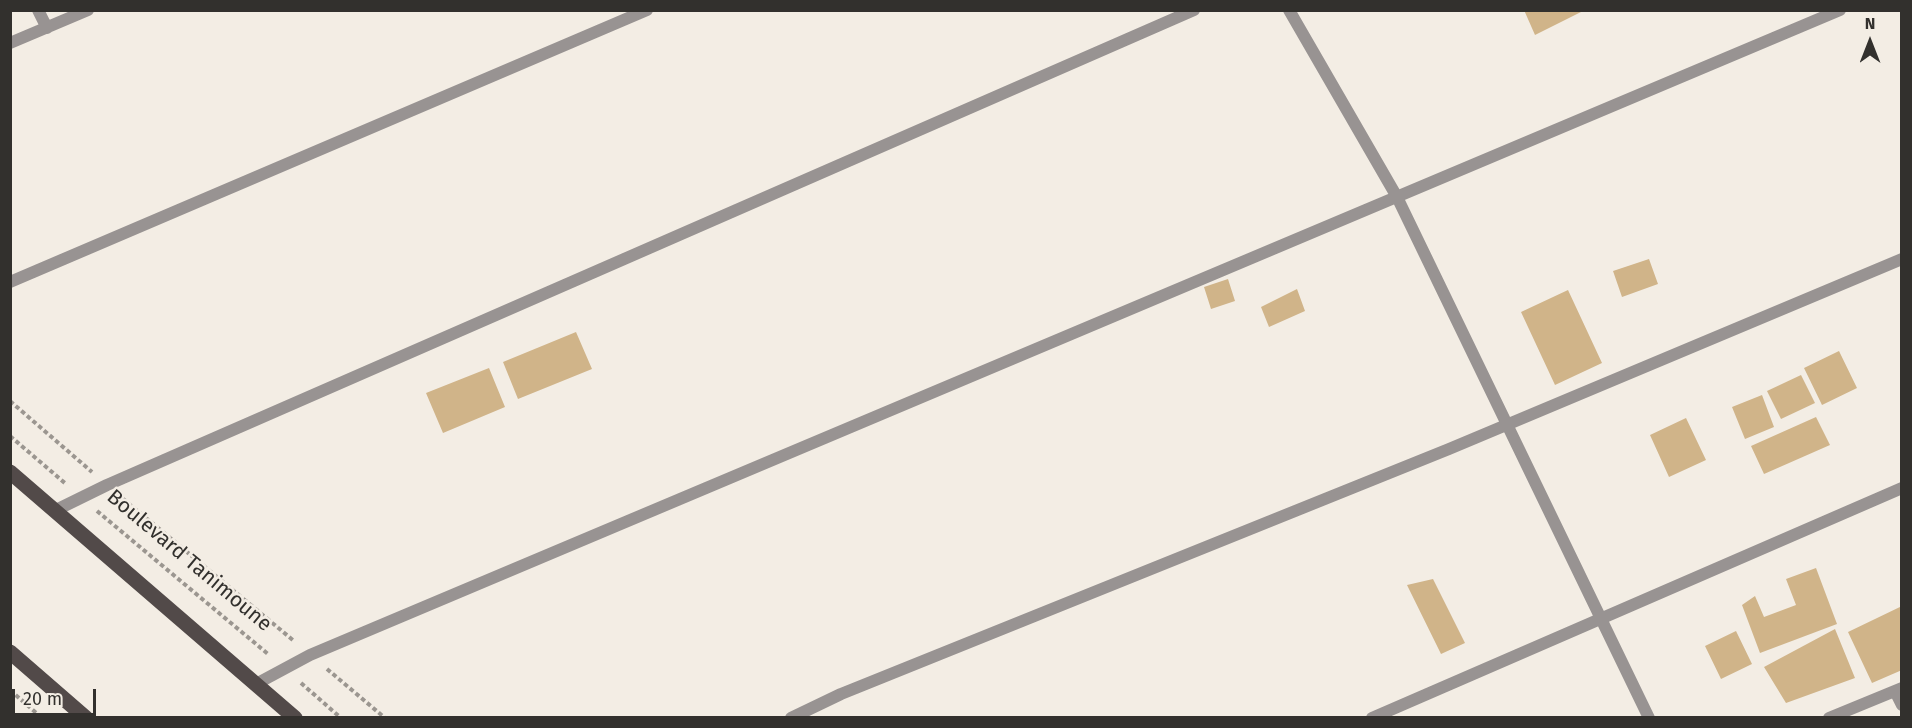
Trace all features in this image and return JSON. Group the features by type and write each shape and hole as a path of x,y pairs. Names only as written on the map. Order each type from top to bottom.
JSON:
{"main road":[{"path":"10,472 295,717"},
{"path":"10,652 86,717"}],"street":[{"path":"38,10 47,28"},
{"path":"10,43 88,10"},
{"path":"10,282 647,10"},
{"path":"54,511 107,485 1194,10"},
{"path":"1289,10 1396,197 1508,422 1649,717"},
{"path":"256,684 283,667 310,655 1840,10"},
{"path":"791,717 841,694 1438,453 1902,259"},
{"path":"1372,717 1902,488"},
{"path":"1829,717 1898,690 1902,705"}],"path":[{"path":"10,401 385,717"},
{"name":"Boulevard Tanimoune","path":"10,436 341,717"},
{"path":"10,690 42,717"}],"building":[{"path":"1524,10 1585,10 1535,35"},
{"path":"1649,259 1658,284 1622,297 1613,271"},
{"path":"1228,279 1235,301 1211,309 1204,287"},
{"path":"1297,289 1305,311 1269,327 1261,307"},
{"path":"1568,290 1602,363 1555,385 1521,312"},
{"path":"576,332 592,369 518,399 503,362"},
{"path":"1839,351 1857,388 1822,405 1804,368"},
{"path":"489,368 505,407 443,433 426,393"},
{"path":"1801,375 1815,403 1781,419 1767,391"},
{"path":"1762,395 1774,427 1745,439 1732,407"},
{"path":"1816,417 1830,445 1764,474 1751,446"},
{"path":"1686,418 1706,460 1669,477 1650,435"},
{"path":"1816,568 1837,624 1760,653 1742,605 1755,596 1764,617 1796,605 1786,579"},
{"path":"1433,579 1465,643 1441,654 1407,585"},
{"path":"1902,606 1902,670 1872,683 1848,632"},
{"path":"1835,629 1855,678 1786,703 1764,667"},
{"path":"1736,631 1752,664 1721,679 1705,646"}]}
